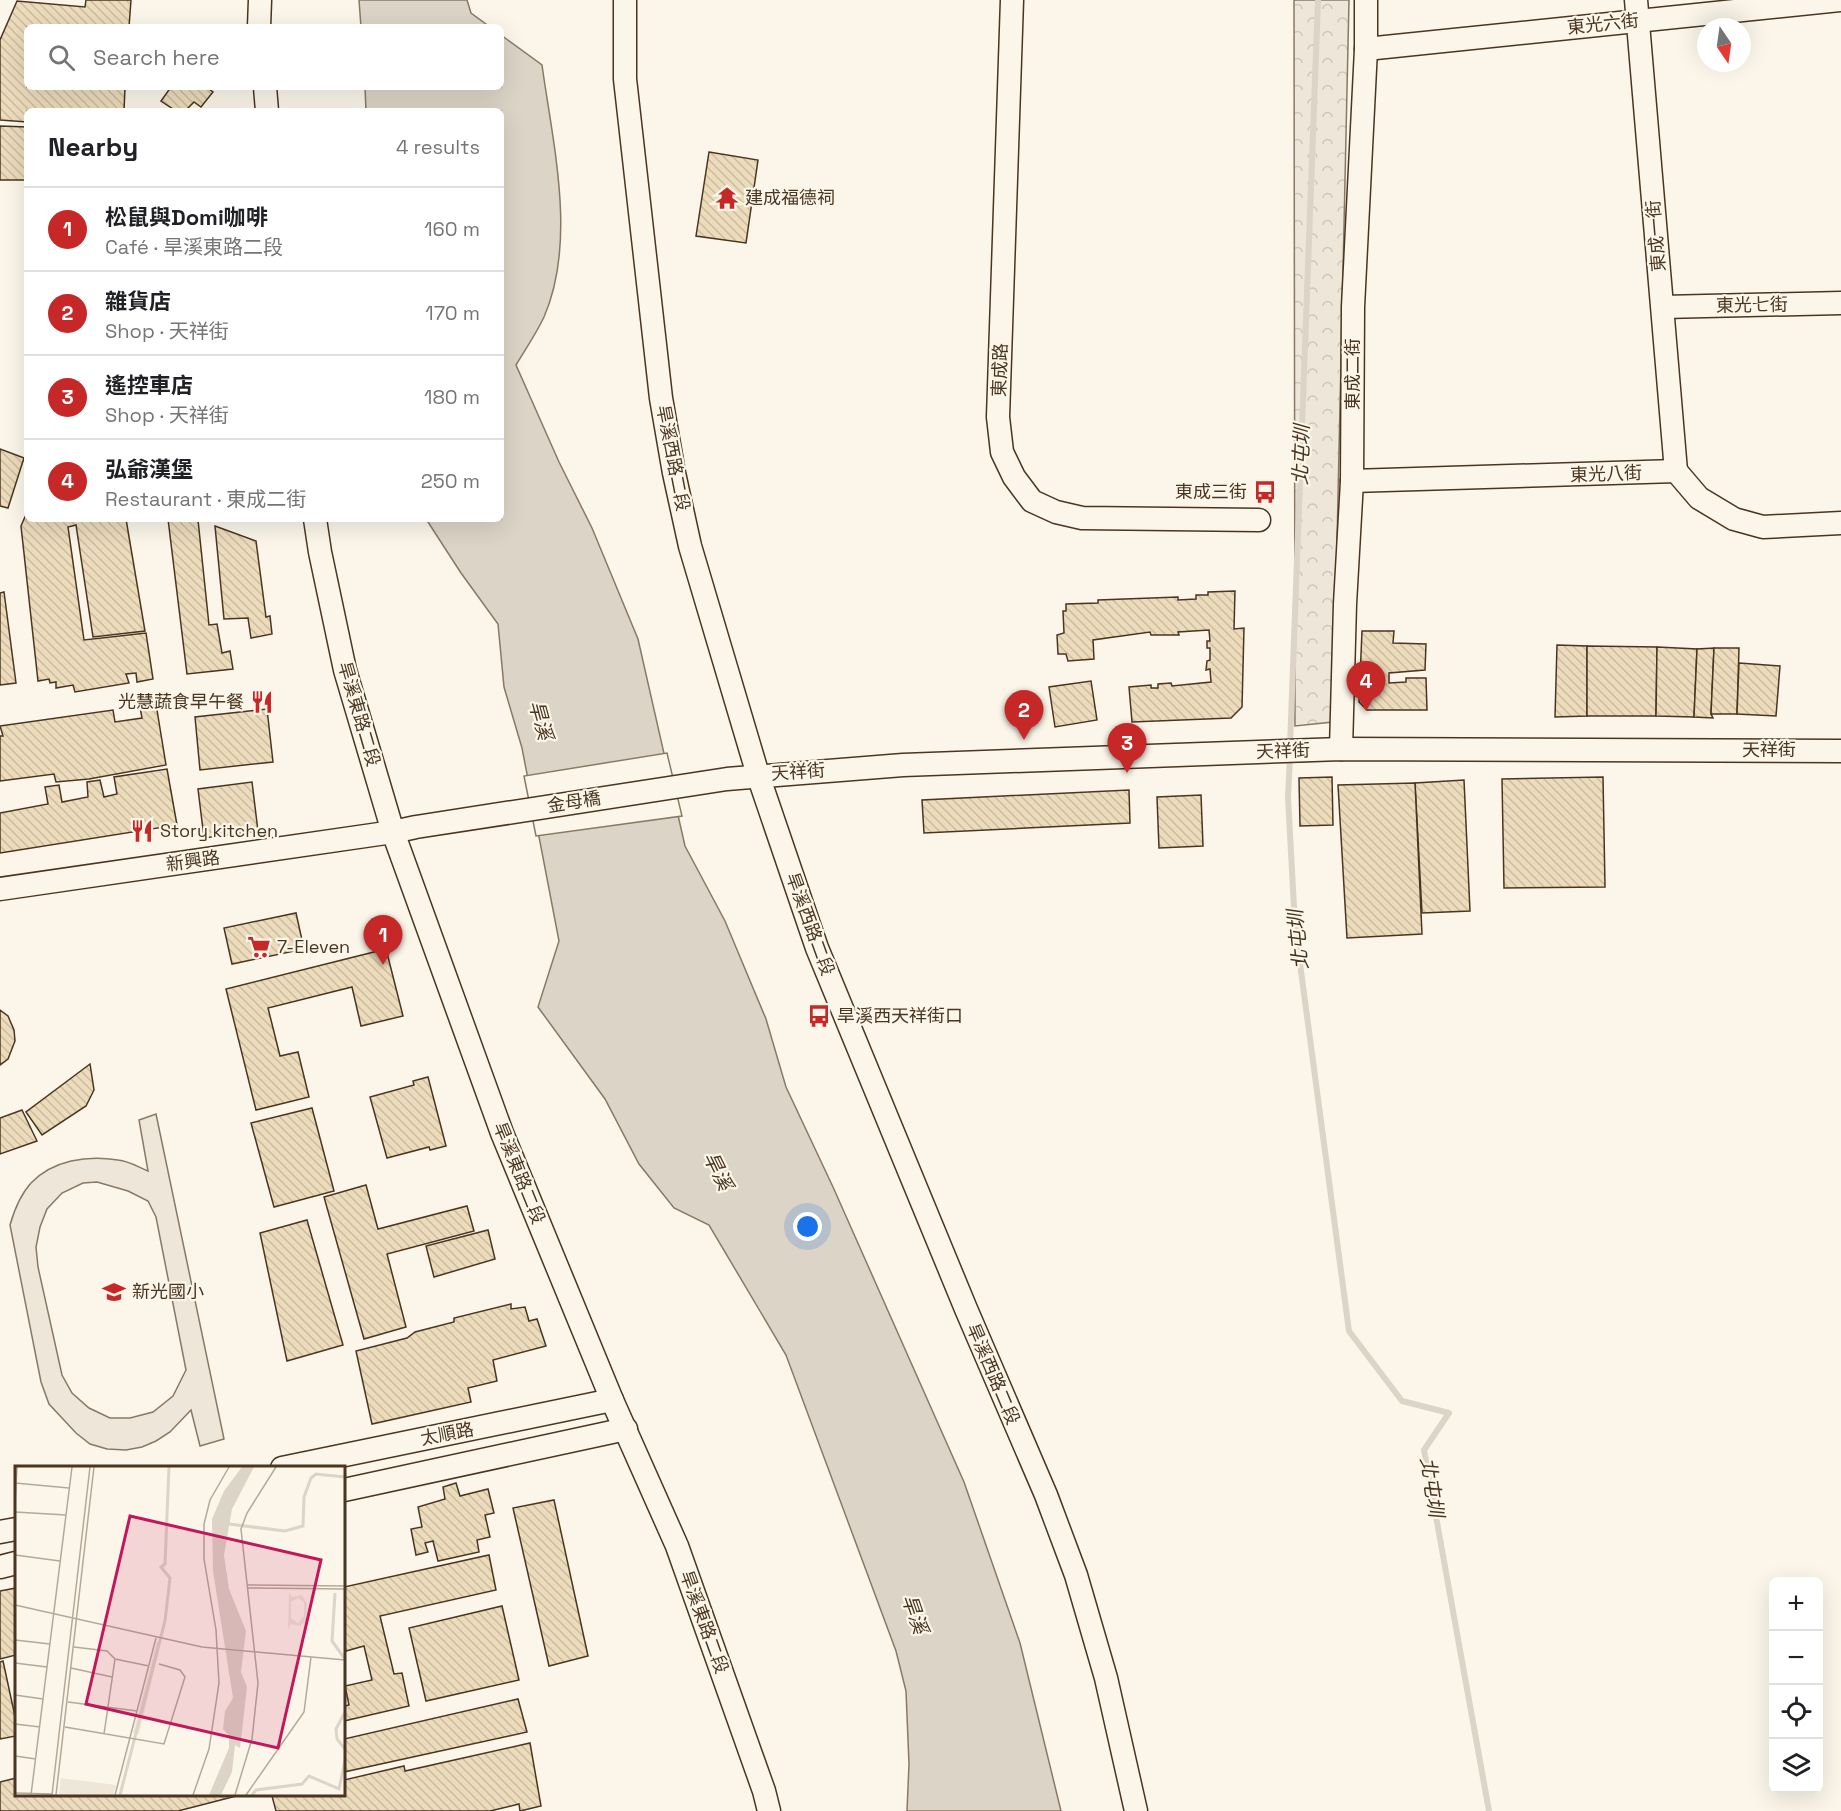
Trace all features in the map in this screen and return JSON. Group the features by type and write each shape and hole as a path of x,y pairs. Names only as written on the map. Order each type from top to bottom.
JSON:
{"street":[{"path":"259,24 260,0"},
{"name":"旱溪西路二段","path":"625,0 625,80 662,398 690,546 758,775 817,948 966,1309 1046,1495 1076,1575 1106,1678 1136,1811"},
{"name":"東成路","path":"1011,0 998,417 1002,452 1014,477 1032,501 1056,512 1082,518 1258,519"},
{"name":"東成二街","path":"1341,749 1345,604 1352,481 1353,307 1366,49 1366,0"},
{"name":"東光六街","path":"1366,49 1637,10 1841,0"},
{"name":"東成一街","path":"1637,10 1676,471"},
{"path":"265,90 267,108"},
{"name":"東光七街","path":"1663,307 1841,303"},
{"path":"1676,471 1699,498 1734,519 1763,527 1841,523"},
{"name":"東光八街","path":"1352,481 1676,471"},
{"name":"旱溪東路二段","path":"315,522 345,670 393,832 502,1132 612,1400 677,1546 746,1738 769,1811"},
{"name":"天祥街","path":"727,779 903,765 1341,749 1841,751"},
{"name":"金母橋","path":"422,826 727,779"},
{"name":"新興路","path":"0,889 422,826"},
{"name":"太順路","path":"287,1466 612,1400"},
{"name":"太順路","path":"345,1490 626,1428"},
{"path":"0,1532 15,1529"},
{"path":"0,1567 15,1563"}],"green space":[{"path":"1294,0 1349,0 1333,722 1295,726"},
{"path":"156,1114 224,1439 200,1446 191,1410 170,1432 156,1441 126,1450 107,1449 90,1444 76,1433 49,1404 41,1382 10,1225 18,1203 31,1183 60,1164 94,1158 126,1162 148,1171 139,1120","holes":["97,1182 128,1191 148,1201 156,1217 186,1370 173,1396 153,1412 130,1418 110,1418 89,1408 72,1393 62,1375 38,1267 36,1247 47,1209 62,1193 83,1183"]}],"water":[{"path":"359,0 467,0 471,13 486,24 361,24"},
{"name":"旱溪","path":"504,37 542,65 559,192 561,225 559,257 554,288 544,317 516,365 559,462 592,528 638,639 685,846 725,921 766,1019 786,1087 964,1482 1020,1643 1061,1811 907,1811 909,1764 906,1691 896,1651 786,1355 709,1225 674,1208 639,1164 605,1099 538,1007 559,941 522,748 504,687 498,624 428,522 504,522 504,108 366,108 365,90 504,90"}],"pier":[{"path":"667,753 682,816 536,836 524,776"}],"building":[{"path":"86,0 131,0 129,24 24,24 24,90 125,90 124,108 24,108 24,122 0,120 0,40 17,1 85,7"},
{"path":"169,90 210,90 213,92 201,107 194,102 188,108 172,108 161,101"},
{"path":"0,126 24,127 24,180 0,180"},
{"name":"建成福德祠","path":"709,152 758,160 746,243 696,236"},
{"path":"0,449 24,458 8,508 0,506"},
{"path":"24,519 24,522 127,522 145,631 93,637 76,525 68,527 84,640 146,633 153,679 137,682 136,673 126,674 129,683 75,692 73,685 56,688 56,682 50,683 49,679 38,681 21,526"},
{"path":"168,522 198,522 209,625 217,624 222,653 230,651 233,669 187,674"},
{"path":"215,526 256,541 266,617 270,616 272,634 251,638 248,618 224,619"},
{"path":"1235,591 1234,629 1244,628 1242,707 1231,718 1132,722 1129,687 1151,685 1151,688 1158,688 1158,684 1171,683 1172,686 1211,682 1210,669 1206,670 1207,661 1210,660 1210,648 1207,648 1207,641 1210,641 1209,630 1178,632 1179,635 1151,635 1150,632 1093,640 1094,659 1068,661 1066,654 1058,654 1057,635 1064,633 1063,611 1066,611 1066,604 1098,603 1098,600 1178,597 1178,600 1196,599 1196,595 1208,595 1208,592"},
{"path":"4,592 16,683 0,685 0,593"},
{"path":"1362,631 1394,631 1393,643 1426,644 1425,670 1389,673 1389,683 1406,682 1406,678 1426,678 1427,710 1367,710 1359,702"},
{"path":"1557,645 1587,646 1587,716 1555,717"},
{"path":"1587,646 1657,647 1656,716 1587,716"},
{"path":"1657,647 1697,649 1694,717 1656,716"},
{"path":"1714,648 1711,714 1713,718 1694,717 1697,649"},
{"path":"1714,648 1739,648 1737,714 1711,714"},
{"path":"1739,663 1780,666 1776,716 1737,714"},
{"path":"1091,681 1097,720 1055,727 1049,687"},
{"path":"156,704 166,765 89,779 56,782 54,774 0,781 0,736 3,736 0,726 113,710 115,722 142,718 140,707"},
{"path":"267,709 273,762 200,770 195,717"},
{"path":"167,769 177,825 0,853 0,813 48,804 45,787 59,785 62,802 88,797 87,782 100,780 104,797 117,794 114,777"},
{"path":"1332,777 1333,825 1300,826 1299,778"},
{"path":"1603,777 1605,887 1504,888 1502,779"},
{"path":"1464,780 1470,911 1422,913 1415,783"},
{"path":"252,782 258,831 204,838 198,789"},
{"path":"1415,783 1422,934 1347,938 1338,785"},
{"path":"1129,790 1130,823 924,833 922,800"},
{"path":"1201,795 1203,846 1159,848 1157,797"},
{"path":"296,913 304,949 232,964 224,928"},
{"path":"386,949 403,1016 361,1026 352,987 268,1008 280,1056 298,1052 309,1097 256,1110 226,989"},
{"path":"0,1010 8,1016 14,1030 15,1041 8,1059 0,1065"},
{"path":"90,1064 94,1090 86,1106 42,1135 26,1112"},
{"path":"428,1077 446,1146 430,1150 429,1147 387,1158 370,1097 414,1085 413,1081"},
{"path":"312,1108 334,1191 274,1207 251,1123"},
{"path":"22,1110 37,1141 0,1154 0,1118"},
{"path":"366,1185 378,1229 467,1206 474,1231 387,1254 406,1327 364,1339 324,1197"},
{"path":"307,1220 343,1345 287,1361 260,1233"},
{"path":"488,1230 495,1259 434,1277 426,1246"},
{"path":"511,1304 511,1309 525,1307 529,1321 537,1319 546,1346 493,1360 497,1381 468,1388 471,1402 372,1424 356,1351 407,1338 415,1332 454,1322 454,1318"},
{"path":"456,1483 460,1496 488,1489 494,1513 485,1515 490,1537 477,1540 479,1552 438,1561 433,1541 425,1543 428,1552 416,1555 411,1529 422,1527 418,1507 445,1499 443,1487"},
{"path":"554,1500 588,1656 549,1666 513,1508"},
{"path":"489,1555 496,1590 380,1616 394,1674 402,1673 409,1706 345,1721 345,1706 349,1705 345,1686 372,1680 364,1646 346,1651 345,1587"},
{"path":"15,1588 15,1655 0,1659 0,1591"},
{"path":"502,1606 519,1680 426,1701 409,1628"},
{"path":"3,1661 15,1716 15,1736 0,1739 0,1662"},
{"path":"518,1699 527,1732 345,1772 345,1739"},
{"path":"530,1743 541,1806 520,1811 519,1804 490,1811 276,1811 272,1796 345,1796 345,1780 404,1766 405,1771"},
{"path":"15,1778 15,1796 236,1796 178,1811 0,1811 0,1782"}],"waterway":[{"name":"北屯圳","path":"1290,746 1318,0"},
{"name":"北屯圳","path":"1290,756 1288,797 1295,926 1349,1331 1402,1401 1449,1413 1424,1450 1489,1811"}],"place":[{"name":"建成福德祠","path":"727,198"},
{"name":"東成三街","path":"1265,492"},
{"name":"光慧蔬食早午餐","path":"262,702"},
{"name":"弘爺漢堡","path":"1366,711"},
{"name":"雜貨店","path":"1024,740"},
{"name":"遙控車店","path":"1127,773"},
{"name":"Story kitchen","path":"142,831"},
{"name":"7-Eleven","path":"259,947"},
{"name":"松鼠與Domi咖啡","path":"383,965"},
{"name":"旱溪西天祥街口","path":"819,1016"},
{"name":"新光國小","path":"114,1292"}]}
